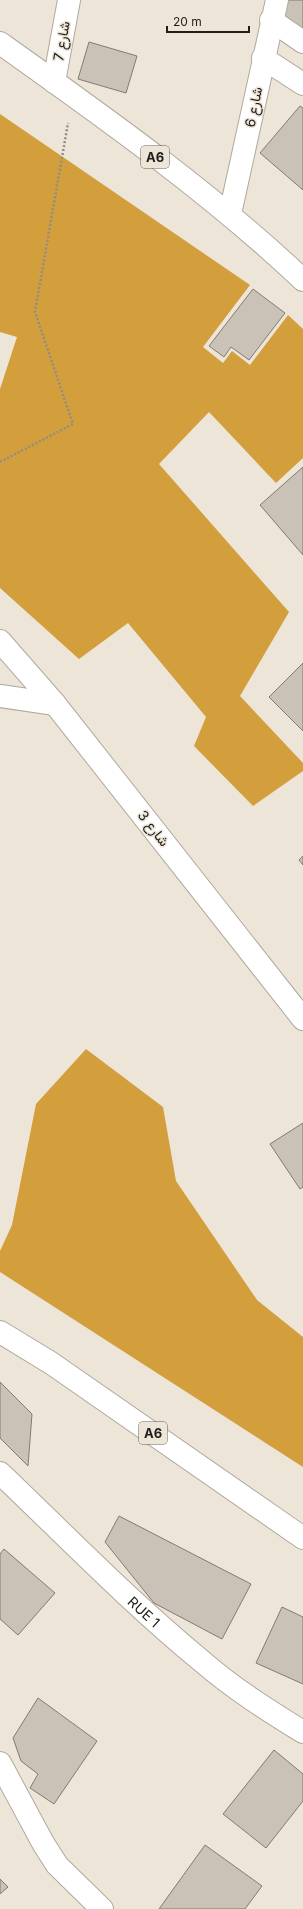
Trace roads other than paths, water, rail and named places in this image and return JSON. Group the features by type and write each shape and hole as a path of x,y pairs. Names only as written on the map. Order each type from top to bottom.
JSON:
{"main road":[{"name":"شارع 7","path":"54,82 69,0"},
{"path":"274,10 303,42"},
{"name":"شارع 6","path":"230,214 274,10"},
{"name":"A6","path":"0,43 73,95 230,214 303,280"},
{"path":"263,58 303,84"},
{"name":"شارع 3","path":"0,641 55,704 303,1019"},
{"path":"0,696 55,704"},
{"name":"A6","path":"0,1332 57,1367 303,1538"},
{"name":"RUE 1","path":"0,1473 106,1575 204,1663 272,1713 303,1732"},
{"path":"0,1763 43,1843 58,1865 102,1909"}]}
